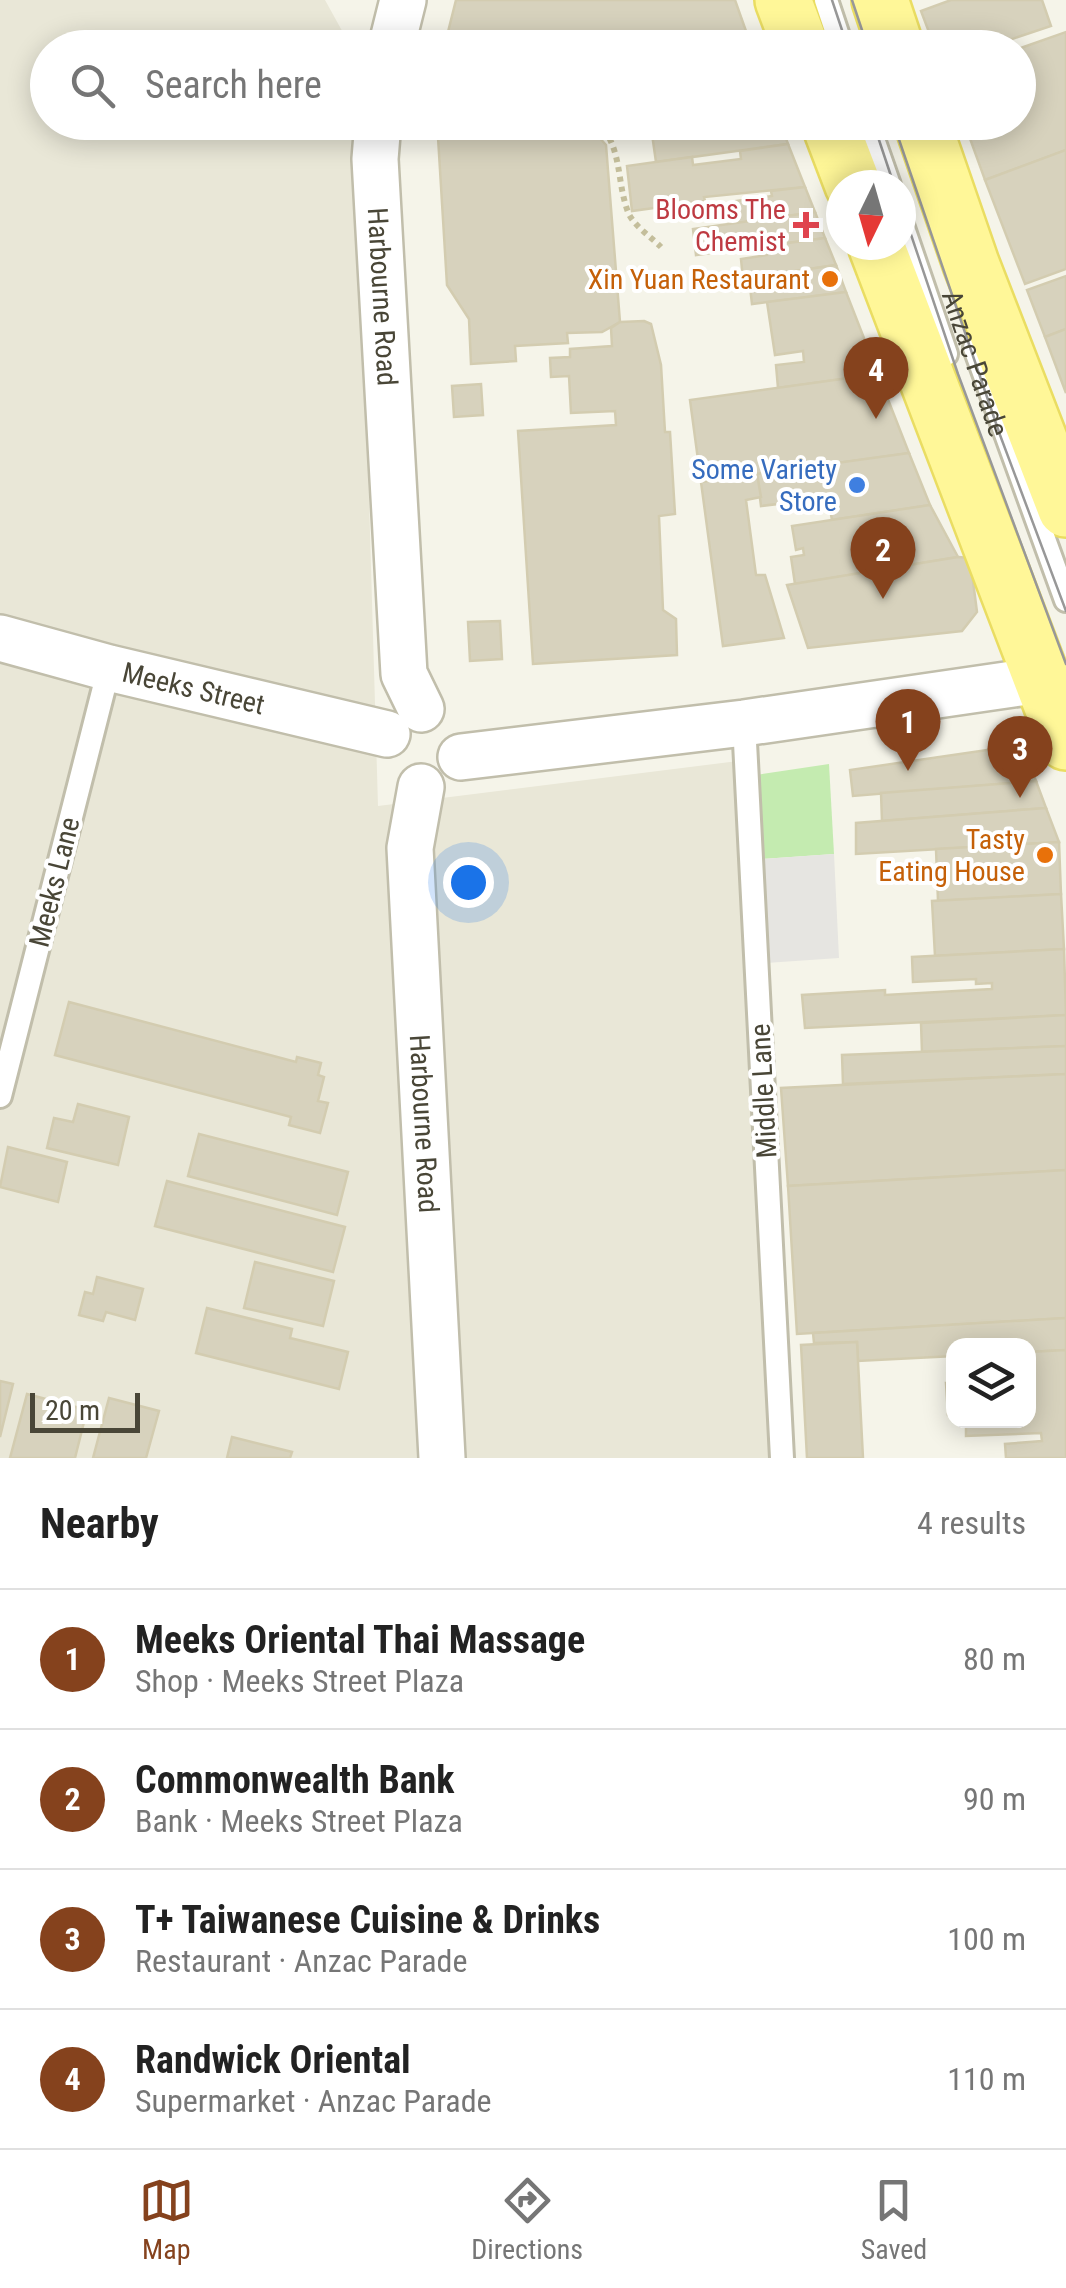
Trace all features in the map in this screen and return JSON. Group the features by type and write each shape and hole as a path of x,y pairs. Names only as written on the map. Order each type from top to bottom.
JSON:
{"main road":[{"path":"783,0 794,30"},
{"path":"880,0 890,30"},
{"path":"836,140 847,170"},
{"name":"Anzac Parade","path":"928,140 971,264 1066,509"},
{"name":"Anzac Parade","path":"882,260 1066,742"}],"street":[{"path":"396,30 403,0"},
{"name":"Harbourne Road","path":"377,140 404,721"},
{"name":"Meeks Street","path":"0,638 108,668 404,721"},
{"path":"461,757 744,724 1041,680"},
{"path":"434,710 449,718 462,741 461,757 448,779 421,787 402,781 387,764 384,751 404,721 434,710"},
{"name":"Harbourne Road","path":"421,787 410,848 442,1458"}],"lane":[{"path":"826,0 836,30"},
{"path":"874,140 883,170"},
{"name":"Anzac Parade","path":"914,260 951,368"},
{"name":"Anzac Parade","path":"967,326 1066,600"},
{"name":"Anzac Parade","path":"990,480 1043,630 1041,680"},
{"name":"Meeks Lane","path":"0,1096 108,668"},
{"name":"Middle Lane","path":"744,724 782,1458"}],"path":[{"path":"612,140 629,216 661,247"}],"shaded area":[{"path":"0,0 325,0 342,30 30,30 30,140 358,140 378,806 746,760 777,1458 0,1458"},
{"path":"834,854 839,958 766,963 761,859"}],"green space":[{"path":"829,764 834,854 761,859 756,775"}],"building":[{"path":"456,0 735,0 746,30 448,30"},
{"path":"951,0 1042,0 1051,26 1036,31 928,30 921,11"},
{"path":"1066,32 1066,150 985,180 971,140 1036,140 1036,43"},
{"path":"438,140 601,140 606,145 620,322 602,332 567,333 568,343 515,346 516,361 471,364 469,319 447,285"},
{"path":"653,140 787,140 788,144 656,162"},
{"path":"788,144 805,187 704,197 705,201 632,211 627,166 692,157 693,165 741,159 740,151"},
{"path":"1066,150 1066,269 1025,284 985,180"},
{"path":"805,187 815,212 739,223 736,201"},
{"path":"815,212 825,238 696,255 693,229"},
{"path":"825,238 826,260 834,260 836,265 743,279 741,259 767,255 766,246"},
{"path":"836,265 846,292 752,304 749,278"},
{"path":"1066,276 1066,329 1045,337 1027,290"},
{"path":"846,292 878,374 778,388 776,365 804,362 803,351 775,355 767,302"},
{"path":"620,322 651,324 661,365 665,432 670,432 675,514 659,516 663,610 676,619 677,655 533,664 518,431 616,425 615,411 571,413 569,376 551,377 550,358 570,357 570,349 612,346 611,328"},
{"path":"1066,329 1066,393 1045,337"},
{"path":"878,374 909,453 701,482 690,400"},
{"path":"481,384 483,415 454,417 452,386"},
{"path":"909,453 930,505 832,520 828,498 761,506 757,474"},
{"path":"757,474 761,497 746,500 756,575 765,575 784,638 723,646 701,482"},
{"path":"930,505 958,557 795,584 791,557 804,555 803,548 796,550 792,526"},
{"path":"970,558 977,612 962,631 808,648 787,585"},
{"path":"500,621 502,659 470,661 468,622"},
{"path":"1022,745 1036,781 853,796 850,770"},
{"path":"1036,781 1046,808 882,821 881,793"},
{"path":"1046,808 1059,842 856,854 856,823"},
{"path":"1059,842 1061,894 938,901 936,849"},
{"path":"1061,894 1064,949 935,956 932,901"},
{"path":"1064,949 1066,1015 805,1028 802,995 992,989 992,983 976,984 976,979 913,982 912,957"},
{"path":"69,1002 296,1062 297,1057 321,1063 318,1075 324,1077 318,1101 328,1103 320,1133 289,1125 291,1117 55,1055"},
{"path":"1066,1015 1066,1046 922,1052 921,1023"},
{"path":"1066,1046 1066,1074 843,1084 842,1055"},
{"path":"1066,1074 1066,1170 788,1186 781,1088"},
{"path":"78,1104 129,1117 118,1165 47,1148 54,1118 73,1122"},
{"path":"199,1134 348,1172 337,1215 188,1176"},
{"path":"8,1147 67,1162 58,1202 0,1187"},
{"path":"1066,1170 1066,1318 797,1334 788,1186"},
{"path":"167,1181 345,1227 333,1272 155,1226"},
{"path":"255,1262 334,1281 323,1326 244,1308"},
{"path":"97,1277 143,1289 135,1320 106,1312 103,1321 79,1315 85,1292 93,1294"},
{"path":"207,1308 292,1329 290,1338 348,1352 339,1389 196,1353"},
{"path":"1066,1318 1066,1350 1036,1352 1036,1338 946,1338 946,1356 858,1361 857,1342 814,1343 813,1333"},
{"path":"857,1342 863,1458 807,1458 801,1345"},
{"path":"1066,1350 1066,1458 1006,1458 1005,1444 1042,1441 1041,1433 966,1436 966,1428 1036,1428 1036,1352"},
{"path":"0,1381 13,1384 0,1437"},
{"path":"27,1394 87,1410 75,1458 10,1458"},
{"path":"109,1398 159,1411 146,1458 93,1458"},
{"path":"232,1437 292,1452 290,1458 227,1458"}],"tram line":[{"path":"832,0 842,30"},
{"path":"852,0 862,30"},
{"path":"879,140 889,170"},
{"path":"899,140 1000,435 1066,611"},
{"path":"916,249 1066,664"}],"place":[{"name":"Blooms The Chemist","path":"806,225"},
{"name":"Xin Yuan Restaurant","path":"830,279"},
{"name":"Randwick Oriental","path":"876,419"},
{"name":"Some Variety Store","path":"857,485"},
{"name":"Commonwealth Bank","path":"883,599"},
{"name":"Meeks Oriental Thai Massage","path":"908,771"},
{"name":"T+ Taiwanese Cuisine & Drinks","path":"1020,798"},
{"name":"Tasty Eating House","path":"1045,855"}]}
